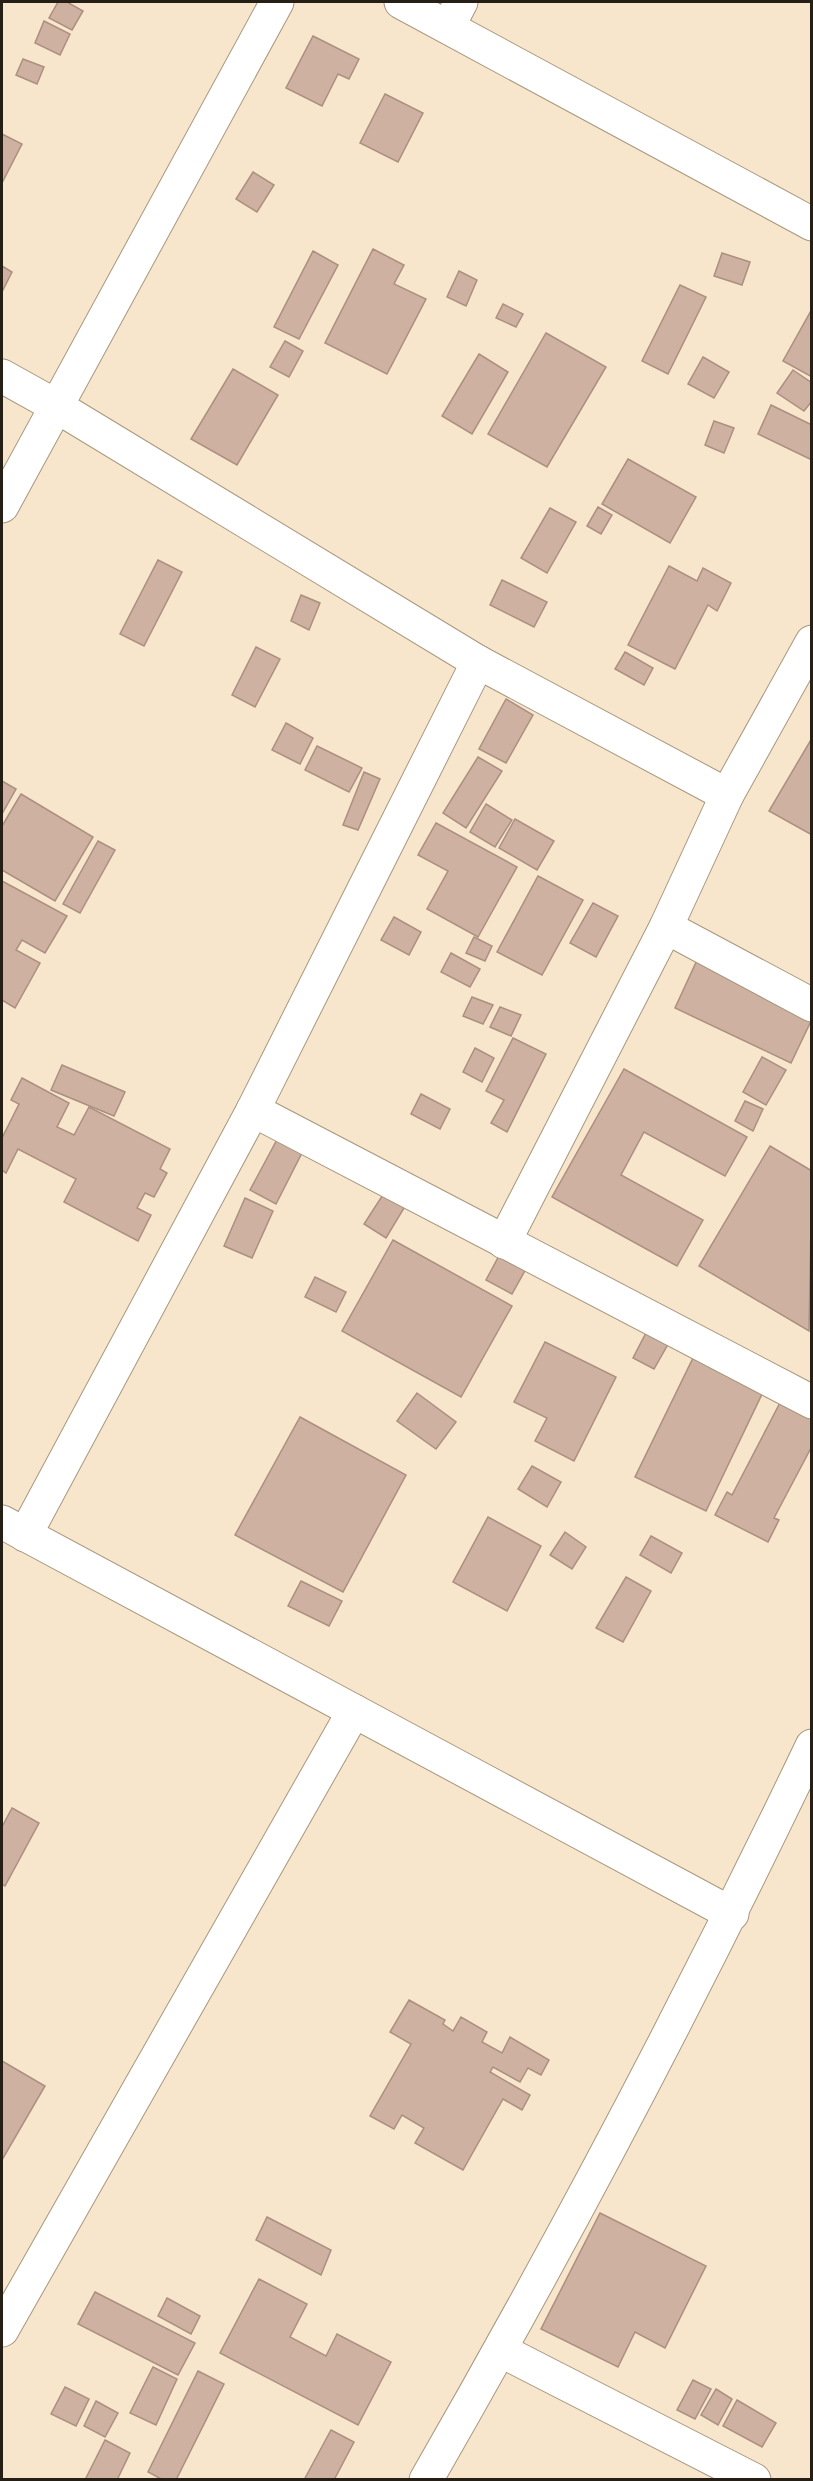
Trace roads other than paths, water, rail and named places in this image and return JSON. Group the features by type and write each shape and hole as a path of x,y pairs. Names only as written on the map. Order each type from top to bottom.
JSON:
{"street":[{"path":"2,506 278,2"},
{"path":"401,2 455,14 812,224"},
{"path":"2,376 57,406 478,662 727,795"},
{"path":"504,1242 666,927 727,795 808,656"},
{"path":"478,662 253,1110 13,1529 732,1914"},
{"path":"666,927 812,1005"},
{"path":"253,1110 812,1402"},
{"path":"2,2330 354,1711"},
{"path":"426,2480 500,2350 732,1914 812,1746"},
{"path":"500,2350 754,2480"}]}
